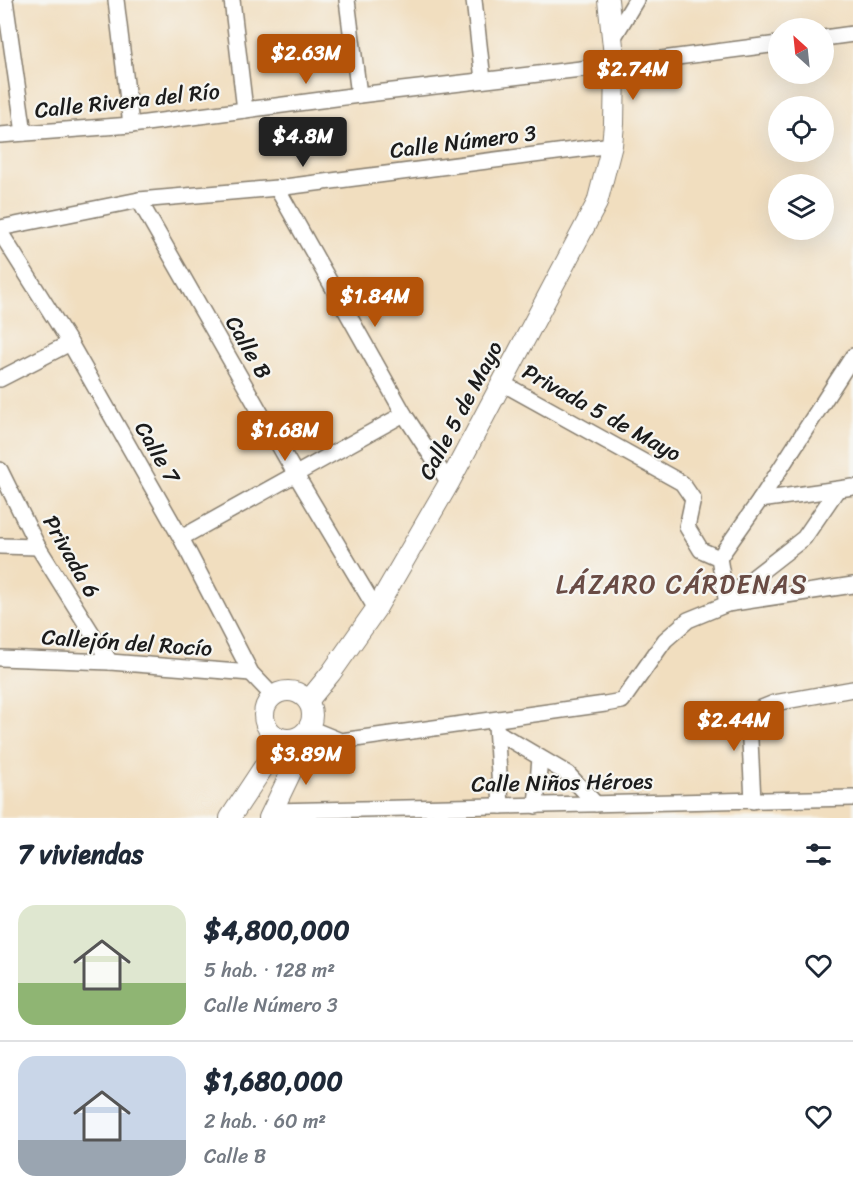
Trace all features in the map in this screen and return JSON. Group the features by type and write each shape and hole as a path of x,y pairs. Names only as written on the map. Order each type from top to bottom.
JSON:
{"street":[{"path":"5,0 24,133"},
{"path":"117,0 131,125"},
{"path":"232,0 245,110"},
{"path":"346,0 358,95"},
{"path":"474,0 483,80"},
{"name":"Calle 5 de Mayo","path":"308,701 331,673 376,609 449,483 597,203 612,145 614,124 615,71 608,0"},
{"path":"612,40 636,0"},
{"path":"834,37 853,34"},
{"name":"Calle Rivera del Río","path":"0,135 131,125 483,80 615,71 768,46"},
{"name":"Calle Número 3","path":"0,230 139,200 277,188 612,145"},
{"path":"277,188 405,414 449,483"},
{"name":"Calle B","path":"139,200 296,475 376,609"},
{"name":"Calle 7","path":"0,230 70,343 182,538 251,673 273,696"},
{"path":"0,380 70,343"},
{"path":"727,601 720,558 853,356"},
{"path":"837,381 853,379"},
{"name":"Privada 5 de Mayo","path":"502,383 682,483 693,499 687,527 701,550 720,558"},
{"path":"182,538 405,414"},
{"name":"Privada 6","path":"0,471 39,547 110,662"},
{"path":"760,500 853,487"},
{"path":"230,818 271,756 295,735 314,716 312,706 301,694 293,691 273,696 266,704 264,714 265,724 270,732 295,735 341,741 496,726 622,701 665,640 688,620 727,601 804,538 837,490"},
{"path":"0,546 39,547"},
{"path":"727,601 853,585"},
{"name":"Callejón del Rocío","path":"0,658 110,662 251,673"},
{"path":"753,801 749,722 754,711 774,703 853,689"},
{"path":"496,726 540,758 568,774 596,804"},
{"path":"496,726 501,806"},
{"path":"271,815 294,766 295,735"},
{"path":"536,806 540,758"},
{"name":"Calle Niños Héroes","path":"271,815 501,806 536,806 555,812 596,804 636,811 753,801 853,798"}],"district":[{"name":"LÁZARO CÁRDENAS","path":"682,584"}]}
